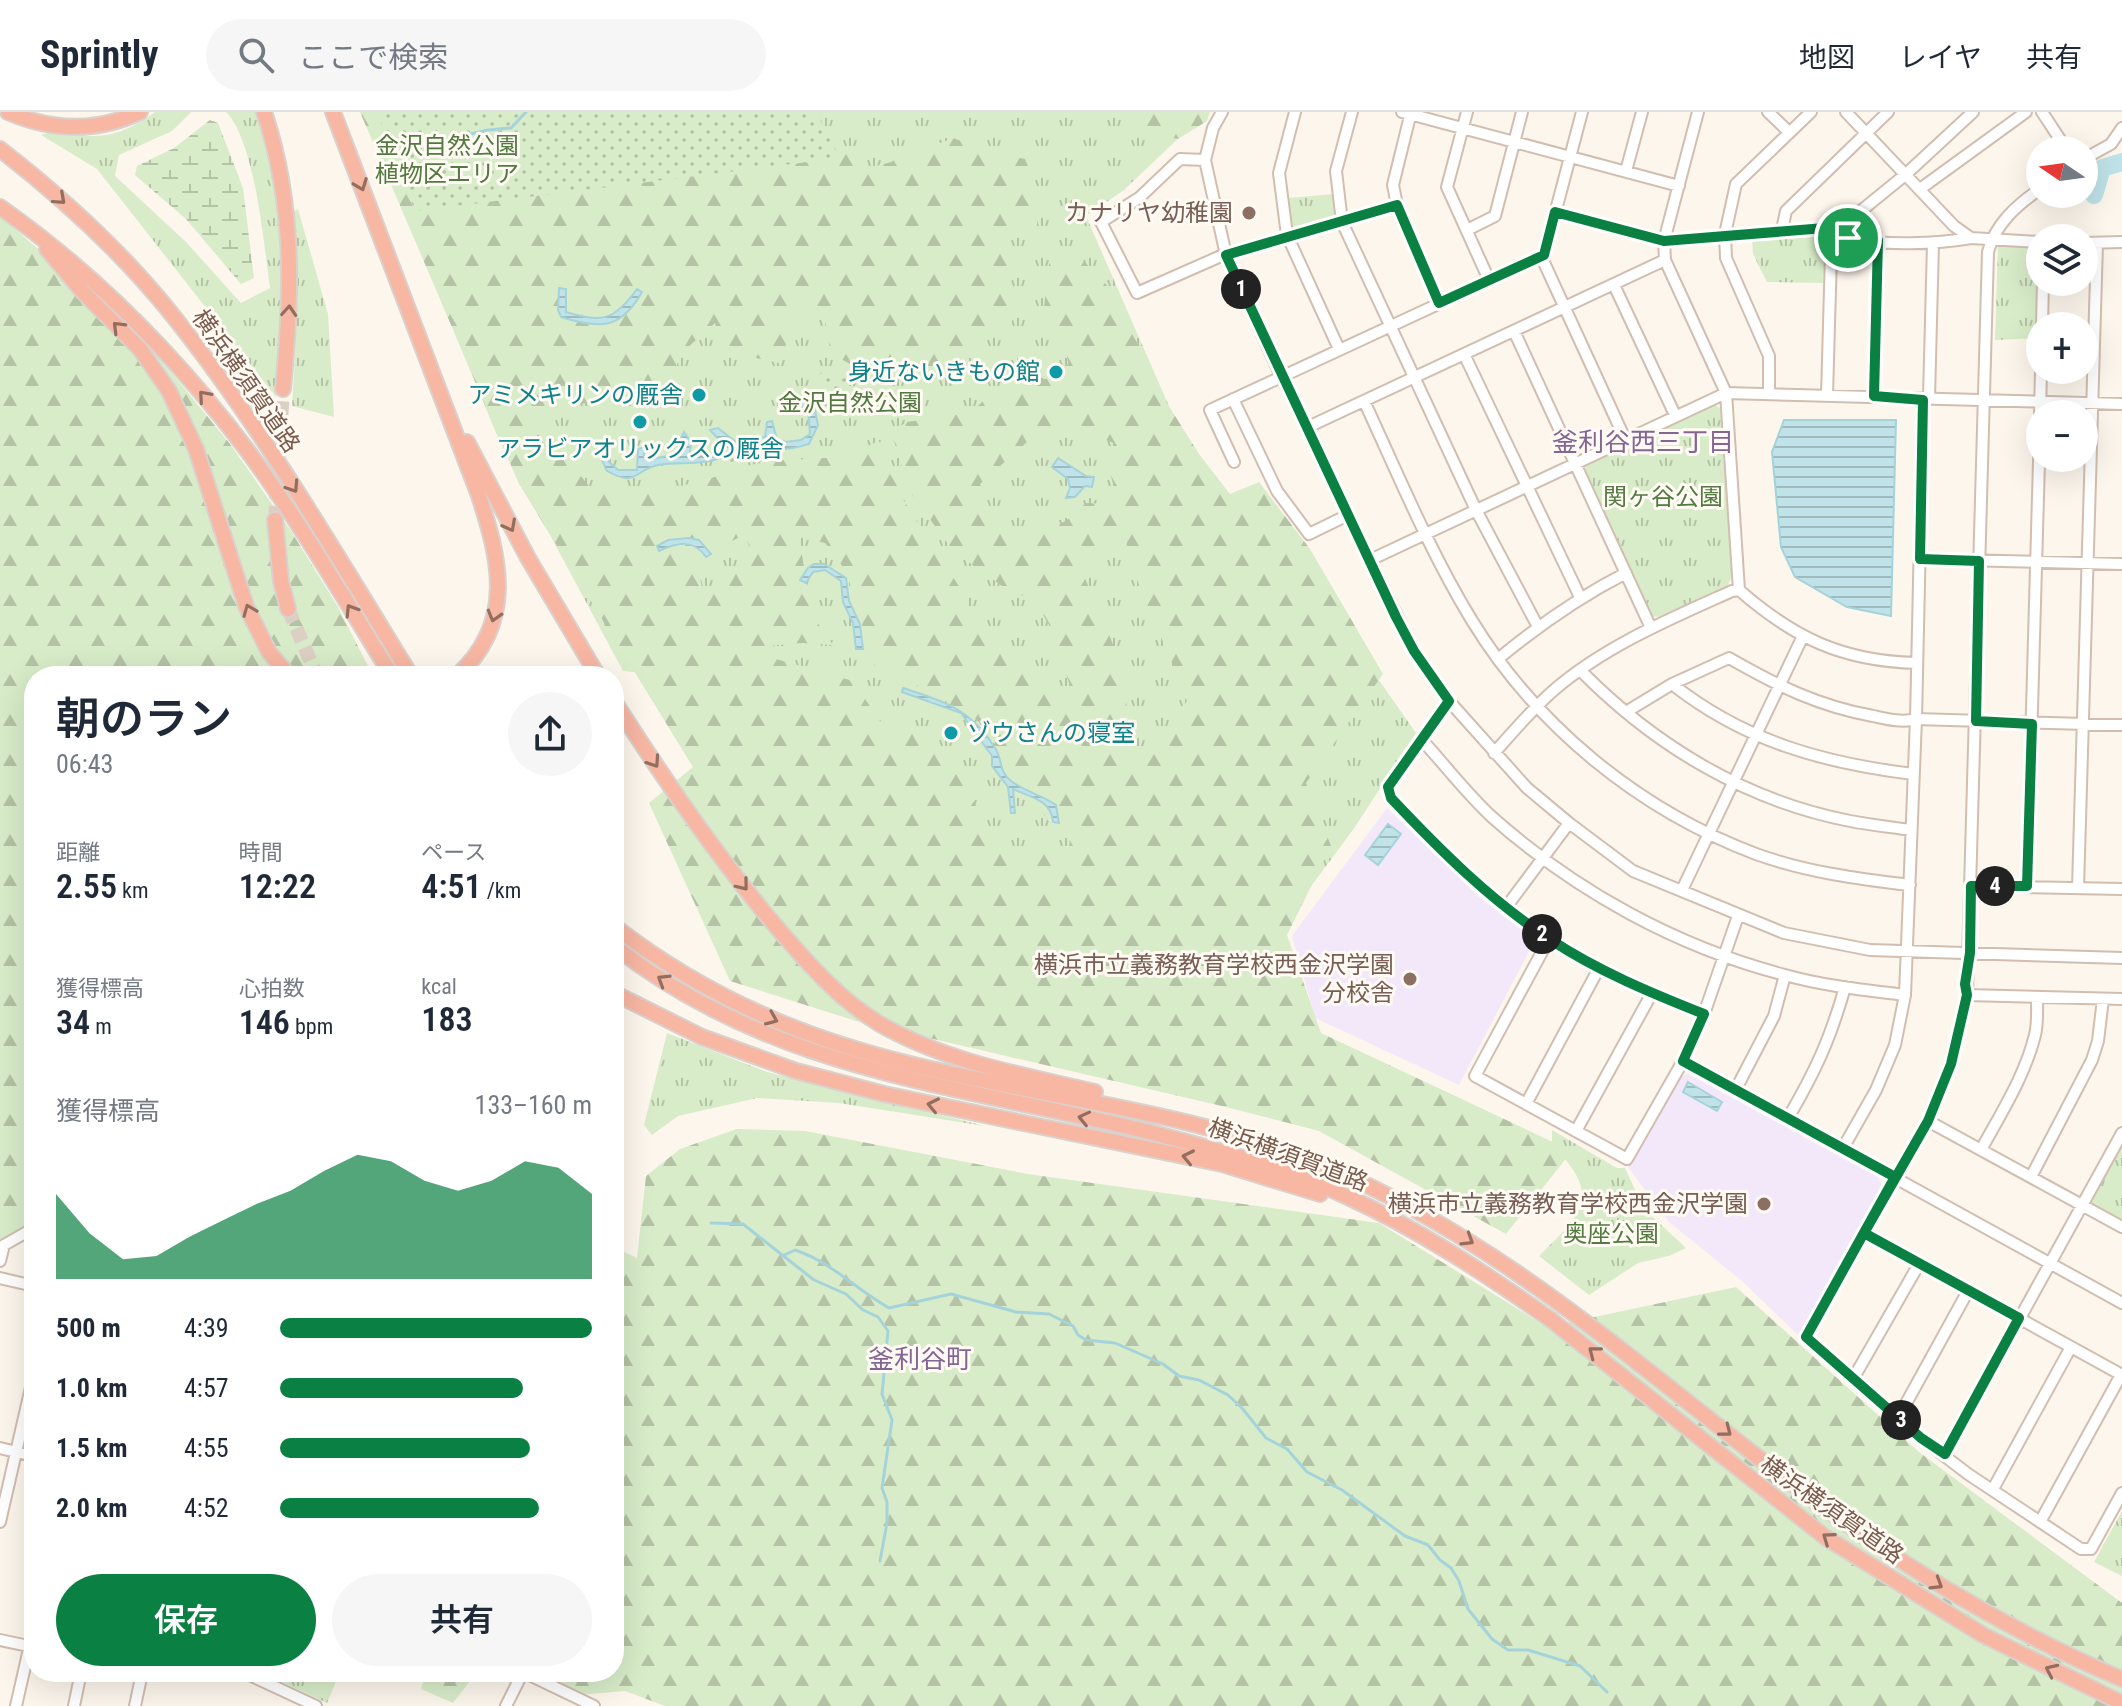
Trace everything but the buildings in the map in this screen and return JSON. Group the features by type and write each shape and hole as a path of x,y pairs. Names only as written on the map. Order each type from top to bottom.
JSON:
{"highway":[{"path":"8,112 24,119 70,128 102,126 140,112"},
{"path":"264,112 279,166 288,220 290,298 283,389"},
{"path":"333,112 478,493 496,551 499,592 491,627 481,649 466,666"},
{"name":"横浜横須賀道路","path":"0,149 86,222 173,316 265,443 405,666"},
{"name":"横浜横須賀道路","path":"0,207 113,298 209,402 286,506 386,666"},
{"path":"26,225 82,291 140,349 169,391 196,449 246,606 269,652 281,666"},
{"path":"406,303 490,490 592,666"},
{"path":"275,520 281,581 288,609"},
{"path":"624,716 721,858 806,961 825,981 878,1023 911,1040 962,1059 1222,1123 1321,1165"},
{"name":"横浜横須賀道路","path":"624,934 702,985 778,1022 867,1051 983,1079 1162,1115 1240,1136 1321,1165 1382,1192 1432,1218 1536,1284 1811,1497 1910,1567 2020,1631 2122,1679"},
{"name":"横浜横須賀道路","path":"624,954 737,1022 812,1052 916,1082 1191,1143 1303,1178 1396,1220 1550,1319 1825,1537 1905,1589 2037,1664 2122,1703"},
{"path":"624,998 683,1028 814,1075 884,1094 1052,1131 1222,1164 1396,1220"}],"street":[{"path":"1222,112 1213,128 1205,160 1226,255 1414,651 1449,701 1527,788 1633,871 1784,933 1870,950 2122,958"},
{"path":"1295,112 1279,173 1287,235 1339,349"},
{"path":"1352,112 1336,171 1342,222 1476,510 1537,625"},
{"path":"1467,112 1447,187 1489,280"},
{"path":"1467,230 1495,216 1522,112"},
{"path":"1234,462 1210,410 1544,255 1582,112"},
{"path":"1626,171 1642,112"},
{"path":"1698,112 1664,241 1665,260 1726,393 1739,590 1769,616 1802,638 1856,656 1916,663"},
{"path":"1768,112 1789,132"},
{"path":"1769,394 1769,356 1726,258 1725,234 1736,184 1811,112"},
{"path":"1846,112 1954,226 1971,238"},
{"path":"1782,230 1786,211 1888,112"},
{"path":"1827,396 1831,253 1835,232 1905,175 1973,112"},
{"path":"1920,189 2026,112"},
{"path":"2042,112 2058,136"},
{"path":"1439,303 1397,205 1393,185 1408,113 1679,186"},
{"path":"2098,151 2111,144 2122,128"},
{"path":"1205,160 1180,159 1139,198 1101,222 1137,293 1226,255 1397,205"},
{"path":"2026,200 2009,214 1991,239 1988,252 1967,995 1951,1064 1928,1121 1806,1337 1898,1418 1968,1474 2081,1549 2091,1549 2122,1493"},
{"path":"1555,212 1664,241 1825,228 1848,238 1878,240 1933,243 1971,238 2026,241"},
{"path":"1874,396 1878,240"},
{"path":"2098,243 2122,242"},
{"path":"1843,1148 1876,1090 1895,1045 1905,995 1933,243"},
{"path":"1541,256 1625,439"},
{"path":"1308,427 1665,260"},
{"path":"1614,285 1675,415"},
{"path":"2091,400 2095,296"},
{"path":"1514,331 1651,628"},
{"path":"1464,354 1580,597"},
{"path":"1370,560 1726,393 2026,400"},
{"path":"1233,399 1277,491 1309,534 1348,515"},
{"path":"1364,401 1460,599 1498,659 1537,707 1604,768 1638,794 1710,834 1757,854 1805,869 1853,879 1910,885"},
{"path":"2098,403 2122,404"},
{"path":"2027,886 2039,472"},
{"path":"2078,888 2089,472"},
{"path":"1920,559 2122,564"},
{"path":"1498,659 1537,625 1580,597 1626,573"},
{"path":"1494,753 1555,689 1609,651 1651,628 1739,590"},
{"path":"1682,890 1802,638"},
{"path":"1626,712 1672,684 1729,658 1779,687 1813,702 1848,712 1907,721 2122,725"},
{"path":"1581,671 1677,752 1734,782 1809,811 1911,830"},
{"path":"1672,684 1690,698 1756,735 1797,752 1839,764 1913,774"},
{"path":"1449,701 1388,787 1388,793 1449,859 1549,939 1599,968 1704,1014"},
{"path":"1422,740 1490,815 1544,858 1605,899 1664,932 1725,957 1785,975 1905,995"},
{"path":"1507,906 1569,823"},
{"path":"1971,886 2122,889"},
{"path":"1549,939 1475,1076 1627,1159 1683,1061 1704,1014 1738,916"},
{"path":"1526,1104 1599,968"},
{"path":"1736,1089 1774,1016 1785,975"},
{"path":"1788,1118 1817,1069 1834,1027 1845,987"},
{"path":"1576,1131 1652,993"},
{"path":"1967,995 2122,999"},
{"path":"1981,1150 2030,1053 2036,1031 2037,997"},
{"path":"2031,1177 2092,1060 2098,1041 2103,999"},
{"path":"1683,1061 2122,1303"},
{"path":"1928,1121 2122,1227"},
{"path":"1945,1454 2122,1133"},
{"path":"1864,1233 2122,1375 2040,1522"},
{"path":"0,1261 4,1245 24,1234"},
{"path":"1853,1379 1919,1264"},
{"path":"0,1278 24,1284"},
{"path":"1898,1418 1968,1291"},
{"path":"1993,1489 2071,1347"},
{"path":"0,1522 24,1420"},
{"path":"0,1448 24,1454"},
{"path":"0,1640 24,1645"},
{"path":"16,1706 24,1676"},
{"path":"74,1706 79,1682"},
{"path":"135,1706 140,1682"},
{"path":"264,1682 316,1706"},
{"path":"506,1706 518,1682"},
{"path":"544,1682 594,1706"}],"shaded area":[{"name":"横浜市立義務教育学校西金沢学園 分校舎","path":"1387,808 1480,898 1535,940 1459,1085 1315,1018 1292,936"},
{"name":"横浜市立義務教育学校西金沢学園","path":"1688,1074 1879,1178 1882,1187 1800,1337 1742,1281 1669,1222 1628,1167 1679,1077"}],"green space":[{"path":"155,112 191,112 172,131 119,155 115,176 186,242 241,303 270,288 251,169 236,126 226,112 256,112 272,148 280,196 285,275 276,397 97,169 41,135 59,132 108,135 133,126"},
{"name":"金沢自然公園","path":"360,112 809,112 825,141 869,168 953,138 1025,159 1039,194 1037,226 1011,237 1012,328 976,341 932,366 864,371 831,354 824,316 800,307 779,363 721,350 715,323 686,349 662,389 553,409 548,434 595,494 659,491 768,461 843,457 879,441 904,501 962,591 973,618 1025,660 1060,706 1075,702 1053,632 1036,602 1002,586 953,551 911,493 891,432 907,422 971,413 987,397 1024,381 1063,377 1068,363 1063,329 1043,316 1050,257 1070,247 1123,302 1148,373 1199,454 1230,494 1259,482 1310,549 1383,674 1306,783 1331,846 1287,935 1321,1033 1572,1151 1506,1234 1319,1131 856,1021 730,981 649,803 693,767 519,484","holes":["1082,428 1115,444 1109,469 1119,505 1086,503 1067,520 1037,537 1001,533 980,484 1027,442","1124,524 1129,561 1172,663 1172,677 1187,701 1150,760 1126,760 1118,742 1126,710 1126,688 1116,654 1081,569","744,535 756,557 705,598 695,559","799,537 825,543 846,571 875,668 926,689 978,721 1050,823 1069,826 1070,854 1017,849 996,838 934,738 884,727 853,681 769,657 765,646 802,643 833,645 812,615"]},
{"name":"金沢自然公園","path":"363,112 1206,112 1124,190 1086,216 1189,452 1381,683 1416,733 1355,827 1283,924 962,859 841,693 624,671 624,666 620,666 499,440"},
{"name":"金沢自然公園 植物区エリア","path":"377,112 816,112 840,158 415,211"},
{"path":"1129,112 1210,112 1207,121 1178,139 1140,130"},
{"path":"210,120 218,123 243,188 254,278 241,284 186,219 135,175 137,166 174,148"},
{"path":"1334,194 1336,214 1331,220 1291,229 1288,198"},
{"path":"298,209 328,314 334,417 292,406 297,285 293,212"},
{"path":"0,216 149,345 230,444 291,531 338,607 368,666 24,666 24,1228 0,1241"},
{"path":"1818,234 1825,245 1823,283 1767,282 1753,254 1752,236"},
{"path":"1998,245 2026,245 2026,296 2037,296 2037,312 2026,312 2026,339 1995,340"},
{"path":"823,372 831,376 844,374 849,379 847,389 829,392 817,379 818,374"},
{"name":"関ヶ谷公園","path":"1715,405 1720,408 1732,576 1728,585 1659,617 1651,616 1582,472 1586,463"},
{"path":"768,449 769,456 730,463 729,460 735,456"},
{"path":"667,1033 767,1072 985,1126 839,1103 757,1098 678,1116 652,1135 644,1125"},
{"path":"737,1129 805,1131 1028,1174 1379,1223 1547,1327 1736,1287 1919,1452 2122,1603 2122,1706 665,1706 625,1691 579,1695 555,1682 624,1682 624,1252 637,1258 646,1176 680,1149"},
{"name":"奥座公園","path":"1552,1130 1617,1168 1625,1168 1644,1209 1686,1248 1669,1256 1638,1263 1589,1295 1539,1256 1566,1228 1581,1204 1578,1178 1552,1146"},
{"path":"2122,1144 2122,1223 2090,1205"},
{"path":"2122,1511 2122,1576 2094,1562"},
{"path":"282,1682 336,1682 327,1703"},
{"path":"423,1682 469,1682 453,1703 421,1689"}],"water":[{"path":"559,288 566,289 566,312 589,318 606,317 621,308 637,289 642,292 626,314 617,320 587,324 561,317 558,310"},
{"path":"800,400 814,405 818,425 809,444 785,449 759,444 707,462 650,467 630,478 607,471 601,458 602,445 609,448 609,462 618,470 637,470 638,449 645,447 647,460 678,454 683,450 680,440 684,432 691,442 690,454 694,456 714,453 721,447 722,443 710,430 718,428 736,442 765,437 767,422 772,421 778,443 801,440 810,434 808,409 801,406"},
{"path":"1784,420 1896,420 1891,616 1847,607 1795,577 1781,547 1772,452"},
{"path":"1058,458 1086,476 1094,477 1092,487 1085,486 1075,497 1066,498 1070,488 1068,479 1052,467"},
{"path":"668,540 699,540 711,554 706,557 696,547 684,544 659,551 657,546"},
{"path":"814,564 824,564 846,578 849,601 860,624 863,649 856,649 853,623 843,602 841,581 825,570 813,572 806,583 800,580"},
{"path":"903,688 944,703 956,709 976,724 997,752 1007,777 1056,805 1059,823 1053,822 1044,804 1013,789 1015,813 1011,813 1008,787 992,766 992,756 961,713 902,692"},
{"path":"1388,824 1401,834 1378,865 1365,855"},
{"path":"1688,1082 1722,1102 1717,1111 1683,1092"}],"waterway":[{"path":"440,141 511,128 526,112"},
{"path":"2098,182 2102,168 2122,162"},
{"path":"711,1223 743,1224 814,1280 846,1294 863,1310 878,1317 888,1331 882,1394 892,1420 882,1488 887,1502 887,1523 880,1561"},
{"path":"782,1256 795,1250 808,1255 889,1308 951,1294 1016,1312 1049,1314 1073,1326 1078,1335 1086,1340 1115,1343 1163,1364 1179,1376 1199,1380 1228,1395 1266,1438 1287,1449 1307,1472 1342,1490 1405,1536 1428,1545 1451,1568 1459,1581 1468,1609 1492,1639 1508,1650 1528,1650 1580,1666 1607,1692"}],"tunnel":[{"path":"275,520 283,389"},
{"path":"288,609 313,666"}],"place":[{"name":"カナリヤ幼稚園","path":"1249,213"},
{"name":"身近ないきもの館","path":"1056,372"},
{"name":"アミメキリンの厩舎","path":"699,395"},
{"name":"アラビアオリックスの厩舎","path":"640,422"},
{"name":"ゾウさんの寝室","path":"951,733"},
{"name":"横浜市立義務教育学校西金沢学園 分校舎","path":"1410,979"},
{"name":"横浜市立義務教育学校西金沢学園","path":"1764,1204"}],"district":[{"name":"釜利谷西三丁目","path":"1643,442"},
{"name":"釜利谷町","path":"920,1359"}],"route":[{"path":"1397,205 1439,303 1544,255 1555,212 1664,241 1825,228 1848,238 1878,240 1874,396 1923,400 1920,559 1979,561 1976,721 2032,724 2027,886 1971,886 1970,953 1965,984 1967,995 1951,1064 1928,1121 1864,1233 2019,1318 1945,1454 1921,1438 1806,1337 1895,1177 1683,1061 1704,1014 1599,968 1549,939 1449,859 1388,793 1388,787 1449,701 1414,651 1396,617 1226,255 1397,205"}]}
